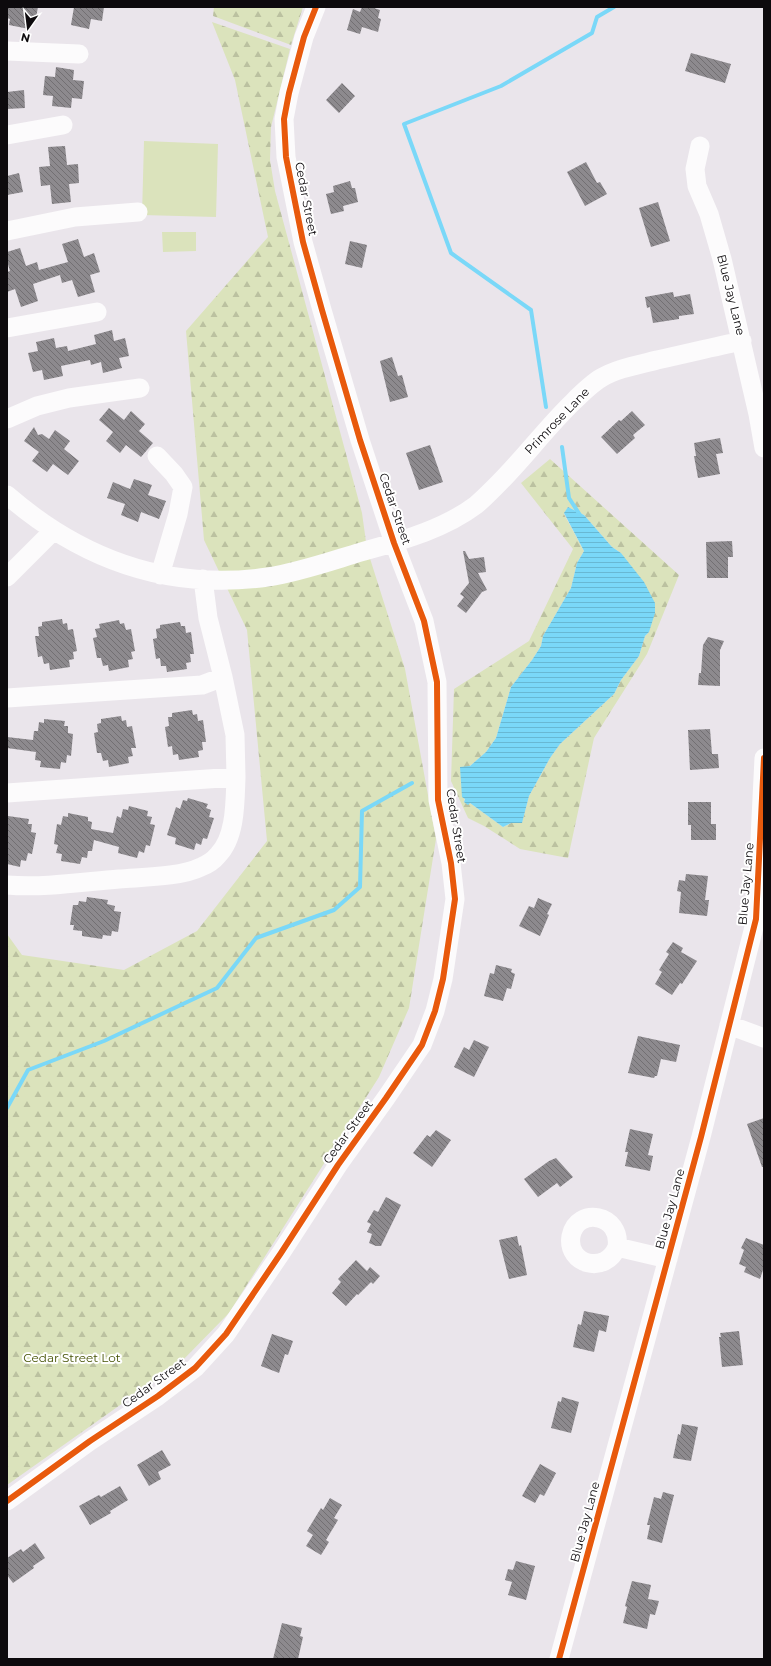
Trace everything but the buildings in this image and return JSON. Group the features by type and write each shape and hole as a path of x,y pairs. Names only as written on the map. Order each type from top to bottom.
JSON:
{"street":[{"name":"Cedar Street","path":"7,1501 90,1441 158,1396 200,1362 226,1334 338,1165 422,1045 435,1010 443,979 455,899 451,863 438,800 437,682 424,621 394,543 360,440 307,257 286,157 284,119 289,92 304,37 316,7"},
{"path":"7,51 79,54"},
{"path":"7,135 63,125"},
{"name":"Blue Jay Lane","path":"700,146 695,170 697,186 709,214 722,259 742,341 764,448"},
{"path":"7,231 75,217 138,212"},
{"path":"7,328 96,312"},
{"name":"Primrose Lane","path":"7,495 22,508 77,544 110,559 160,575 182,578 237,579 269,576 303,569 394,543 452,521 477,504 504,478 563,412 600,378 621,369 742,341"},
{"path":"7,419 37,406 69,398 140,388"},
{"path":"157,456 174,474 183,487 178,514 160,575"},
{"path":"7,577 54,530"},
{"path":"7,886 62,884 181,873 200,867 218,856 226,844 235,814 235,735 223,677 208,618 203,579"},
{"path":"7,698 202,684 223,677"},
{"name":"Blue Jay Lane","path":"559,1659 668,1259 756,919 759,891 764,758"},
{"path":"7,793 236,777"},
{"path":"729,1025 764,1038"},
{"path":"617,1247 668,1259"}],"green space":[{"path":"214,7 303,7 291,45 213,16"},
{"name":"Cedar Street Lot","path":"212,22 290,49 271,127 270,160 275,191 362,513 367,549 405,669 436,839 409,1008 379,1077 229,1313 181,1362 7,1485 7,934 22,955 124,970 197,931 267,841 247,630 204,540 186,331 268,237 235,80"},
{"path":"144,141 218,144 216,217 142,215"},
{"path":"162,232 196,232 196,251 163,252"},
{"path":"550,459 679,575 647,654 594,738 568,858 520,849 484,826 468,818 451,781 454,689 529,641 573,549 521,483","holes":["568,507 584,515 612,547 621,553 649,632 645,636 639,656 621,680 614,694 560,744 550,758 529,796 522,822 511,823 503,827 470,803 464,802 470,766 486,752 496,738 511,687 541,646 543,636 571,588 577,563 584,551 564,514"]}],"water":[{"path":"568,507 584,515 612,547 621,553 644,582 655,603 655,613 649,632 645,636 639,656 621,680 614,694 560,744 550,758 529,796 522,823 511,823 503,827 470,803 468,805 464,802 465,799 462,797 460,767 470,766 486,752 496,738 511,687 541,646 543,636 571,588 577,563 584,551 564,513"}],"waterway":[{"path":"546,407 531,310 451,253 404,124 501,86 592,33 597,17 614,7"},
{"path":"562,447 569,498 580,515"},
{"path":"7,1108 28,1070 104,1041 217,988 256,938 334,910 360,887 362,811 412,783"}],"cycle path":[{"path":"7,1501 90,1441 158,1396 195,1368 226,1334 338,1165 422,1045 435,1011 443,979 455,899 451,863 438,800 437,682 424,621 394,543 360,440 322,310 303,242 286,157 284,119 289,93 304,37 316,7"},
{"path":"559,1659 701,1137 756,919 764,758"}]}
